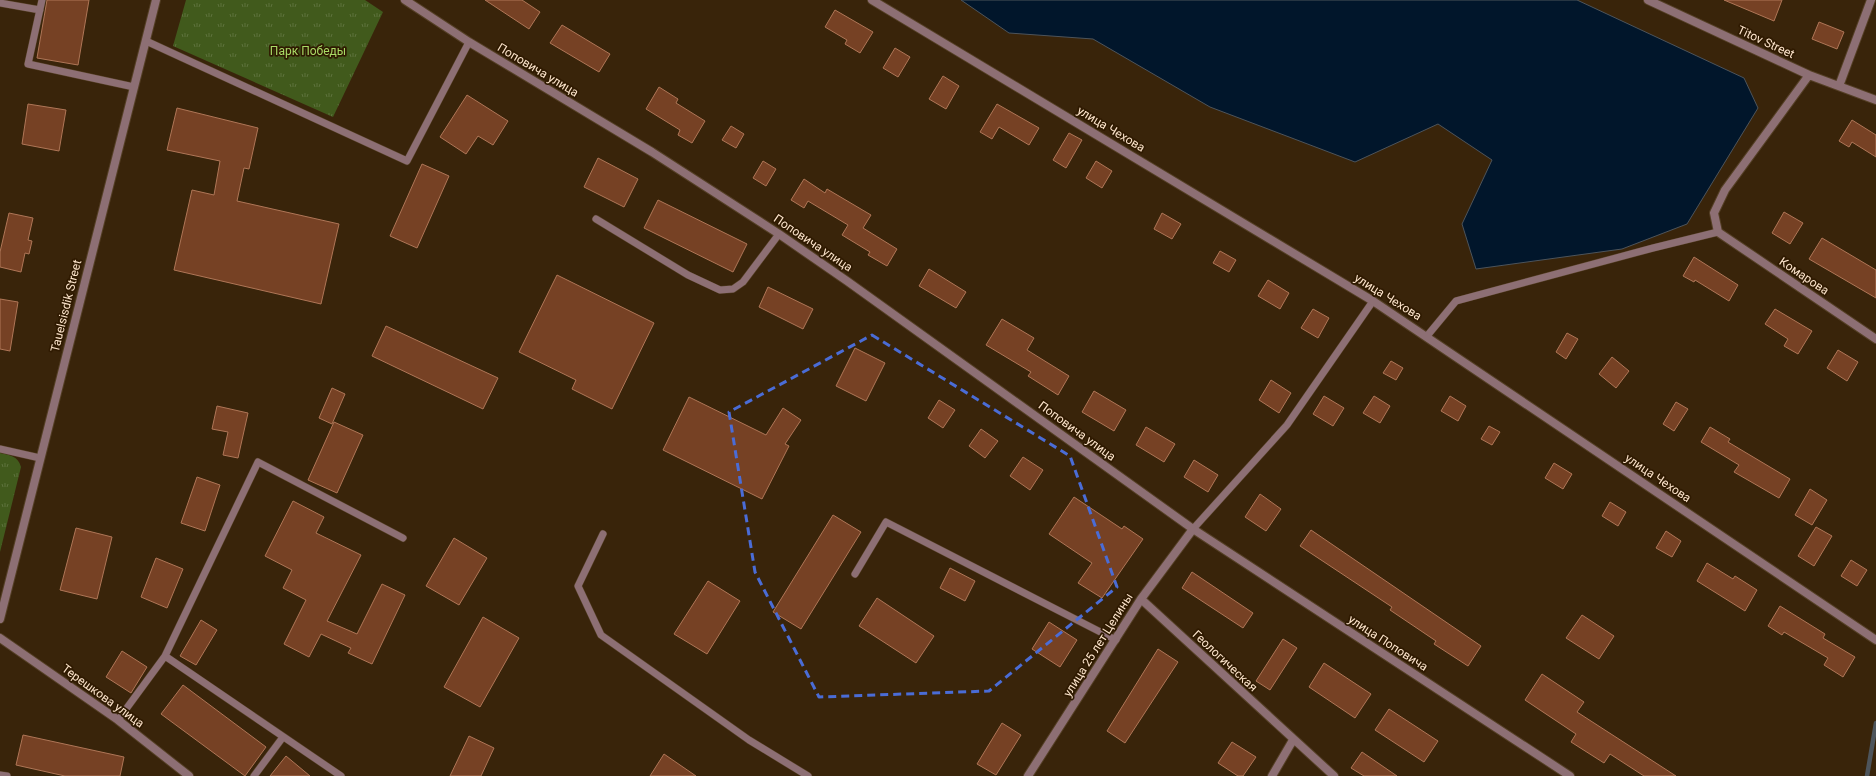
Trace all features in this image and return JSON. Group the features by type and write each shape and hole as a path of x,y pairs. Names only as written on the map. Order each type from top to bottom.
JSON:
{"street":[{"name":"Tauelsisdik Street","path":"0,619 156,0"},
{"name":"Поповича улица","path":"405,0 469,42 652,152 779,234 1193,529"},
{"name":"улица Чехова","path":"872,0 1373,301 1876,640"},
{"name":"Titov Street","path":"1648,0 1809,75 1876,100"},
{"path":"1839,86 1871,0"},
{"path":"1718,232 1714,213 1725,190 1809,75"},
{"name":"Комарова","path":"1718,232 1876,339"},
{"name":"улица 25 лет Целины","path":"1028,776 1141,599 1193,529"},
{"name":"улица Поповича","path":"1193,529 1570,776"},
{"name":"Геологическая","path":"1141,599 1334,776"},
{"name":"Терешкова улица","path":"0,638 118,720 189,776"},
{"path":"1272,776 1294,740"}],"lane":[{"path":"42,0 28,64 134,87"},
{"path":"0,3 40,10"},
{"path":"146,42 407,161 469,42"},
{"path":"596,219 688,275 720,290 733,289 743,282 779,234"},
{"path":"1427,336 1456,301 1718,232"},
{"path":"1193,529 1287,425 1373,301"},
{"path":"0,449 40,458"},
{"path":"118,720 165,656 258,462 403,538"},
{"path":"855,574 886,522 1116,640"},
{"path":"603,534 578,586 601,635 749,740 808,776"},
{"path":"165,656 341,776"},
{"path":"254,776 283,737"},
{"path":"0,774 7,776"}],"highlighted area":[{"path":"872,335 1070,456 1117,587 989,691 819,697 755,572 729,412"}],"green space":[{"name":"Парк Победы","path":"186,0 365,0 383,12 333,117 173,46"},
{"path":"0,453 16,458 21,467 0,552"}],"water":[{"path":"961,0 1577,0 1744,78 1758,108 1687,224 1622,249 1476,269 1462,224 1492,160 1438,124 1355,162 1210,107 1093,39 1009,33"}],"building":[{"path":"47,0 89,0 78,65 37,58"},
{"path":"485,0 522,0 540,12 529,29"},
{"path":"1724,0 1782,0 1774,21"},
{"path":"835,10 873,32 860,53 845,44 847,40 825,27"},
{"path":"1819,22 1844,32 1837,49 1812,39"},
{"path":"562,25 610,54 599,72 550,43"},
{"path":"895,48 910,57 898,77 883,68"},
{"path":"943,76 959,86 946,109 929,99"},
{"path":"659,87 678,99 676,103 705,121 692,143 678,135 680,130 646,109"},
{"path":"467,95 508,121 493,145 478,136 466,154 440,137"},
{"path":"28,104 66,110 59,151 22,144"},
{"path":"997,104 1039,128 1029,145 999,127 992,139 980,132"},
{"path":"177,108 258,128 249,169 244,168 237,201 339,224 321,304 174,270 192,190 214,195 220,161 167,150"},
{"path":"1852,120 1876,135 1876,157 1852,142 1849,147 1839,141"},
{"path":"731,126 744,134 736,148 722,140"},
{"path":"1069,133 1082,140 1066,168 1053,160"},
{"path":"598,158 638,179 624,207 584,187"},
{"path":"763,161 776,169 766,186 753,178"},
{"path":"1096,161 1112,171 1102,188 1086,178"},
{"path":"422,164 449,176 417,248 390,236"},
{"path":"804,179 825,193 827,189 871,215 863,228 897,249 887,266 868,255 870,252 842,235 848,225 808,201 804,208 791,200"},
{"path":"658,200 747,244 733,272 644,228"},
{"path":"1784,212 1803,223 1790,244 1772,233"},
{"path":"9,213 33,218 28,240 32,241 29,254 25,253 21,272 0,267 0,252"},
{"path":"1162,213 1181,224 1172,239 1154,229"},
{"path":"1822,238 1876,270 1876,298 1809,259"},
{"path":"1220,251 1236,260 1229,272 1213,263"},
{"path":"1694,257 1738,285 1729,301 1695,280 1694,282 1683,276"},
{"path":"929,269 966,292 956,308 919,286"},
{"path":"557,275 654,323 612,409 572,389 576,380 519,352"},
{"path":"1268,280 1289,293 1280,309 1258,296"},
{"path":"768,287 813,309 803,329 759,307"},
{"path":"0,299 18,302 10,351 0,349"},
{"path":"1313,309 1329,318 1318,338 1301,328"},
{"path":"1775,309 1812,331 1798,354 1784,346 1788,339 1765,324"},
{"path":"1002,319 1034,338 1027,350 1069,376 1058,395 1028,376 1031,372 986,345"},
{"path":"386,326 498,378 483,409 372,356"},
{"path":"1567,333 1578,339 1566,359 1556,352"},
{"path":"855,348 885,363 866,401 836,386"},
{"path":"1838,350 1858,362 1847,381 1827,368"},
{"path":"1612,357 1629,371 1616,388 1599,374"},
{"path":"1391,361 1403,368 1396,380 1383,373"},
{"path":"1271,380 1291,393 1279,413 1259,400"},
{"path":"332,388 345,394 332,424 319,418"},
{"path":"1094,391 1126,410 1114,431 1082,412"},
{"path":"1324,396 1344,408 1333,426 1313,414"},
{"path":"1374,396 1390,406 1380,423 1363,413"},
{"path":"1450,396 1466,406 1458,421 1441,411"},
{"path":"689,397 766,435 783,408 801,420 785,444 789,446 762,499 663,450"},
{"path":"939,400 955,410 943,428 928,418"},
{"path":"1676,402 1688,409 1674,431 1663,424"},
{"path":"217,406 248,413 238,458 223,455 228,432 212,429"},
{"path":"334,422 363,435 337,493 308,480"},
{"path":"1489,426 1500,432 1492,445 1481,439"},
{"path":"1146,427 1175,444 1164,462 1136,445"},
{"path":"1710,427 1730,439 1728,442 1790,479 1779,498 1734,472 1739,465 1701,442"},
{"path":"981,429 998,441 985,458 969,446"},
{"path":"1023,457 1043,470 1030,490 1010,476"},
{"path":"1194,460 1218,475 1208,492 1184,477"},
{"path":"1554,463 1572,474 1563,489 1545,478"},
{"path":"197,477 220,485 205,531 181,523"},
{"path":"1810,489 1827,500 1812,525 1795,515"},
{"path":"1260,494 1281,509 1266,531 1245,517"},
{"path":"1074,497 1122,529 1124,526 1143,539 1102,598 1078,583 1092,563 1049,534"},
{"path":"293,501 324,517 316,533 361,555 327,621 357,634 382,584 405,595 372,664 348,653 351,648 321,634 309,657 284,644 306,600 283,588 292,570 265,556"},
{"path":"1610,502 1626,512 1618,526 1602,516"},
{"path":"833,515 861,532 801,629 773,612"},
{"path":"1816,527 1832,536 1814,566 1798,556"},
{"path":"76,528 112,537 97,599 60,590"},
{"path":"1311,530 1481,646 1468,666 1434,644 1436,641 1390,610 1392,607 1300,546"},
{"path":"1666,531 1681,541 1672,557 1656,548"},
{"path":"454,538 487,558 459,605 426,586"},
{"path":"156,558 183,569 167,608 141,597"},
{"path":"1851,560 1867,570 1857,586 1841,576"},
{"path":"1707,563 1733,579 1735,576 1757,590 1745,611 1697,581"},
{"path":"950,568 975,581 965,601 940,588"},
{"path":"1192,572 1253,613 1243,628 1182,588"},
{"path":"708,581 740,601 707,654 674,634"},
{"path":"877,598 934,636 916,663 859,626"},
{"path":"1780,606 1825,634 1823,638 1855,657 1843,677 1824,665 1828,658 1784,632 1782,635 1768,626"},
{"path":"1582,615 1614,636 1599,659 1566,638"},
{"path":"483,617 519,638 480,707 444,687"},
{"path":"201,620 217,630 196,665 180,656"},
{"path":"1049,622 1077,640 1060,667 1032,649"},
{"path":"1283,639 1297,648 1270,690 1256,681"},
{"path":"1158,649 1178,662 1125,743 1107,731"},
{"path":"122,651 147,667 131,693 106,677"},
{"path":"1324,663 1371,694 1355,718 1309,687"},
{"path":"1542,674 1584,702 1577,712 1676,776 1644,776 1610,754 1604,763 1571,742 1576,734 1525,700"},
{"path":"183,685 266,747 245,776 161,714"},
{"path":"1389,709 1438,741 1424,762 1375,730"},
{"path":"1002,723 1021,735 996,775 977,764"},
{"path":"23,735 124,757 120,776 65,776 16,765"},
{"path":"469,736 494,748 481,776 450,776"},
{"path":"1232,742 1256,757 1243,776 1238,776 1218,763"},
{"path":"1362,752 1397,776 1364,776 1351,768"},
{"path":"664,754 696,776 650,776"},
{"path":"286,756 310,776 270,776"}],"waterway":[{"path":"1867,776 1876,723"}]}
